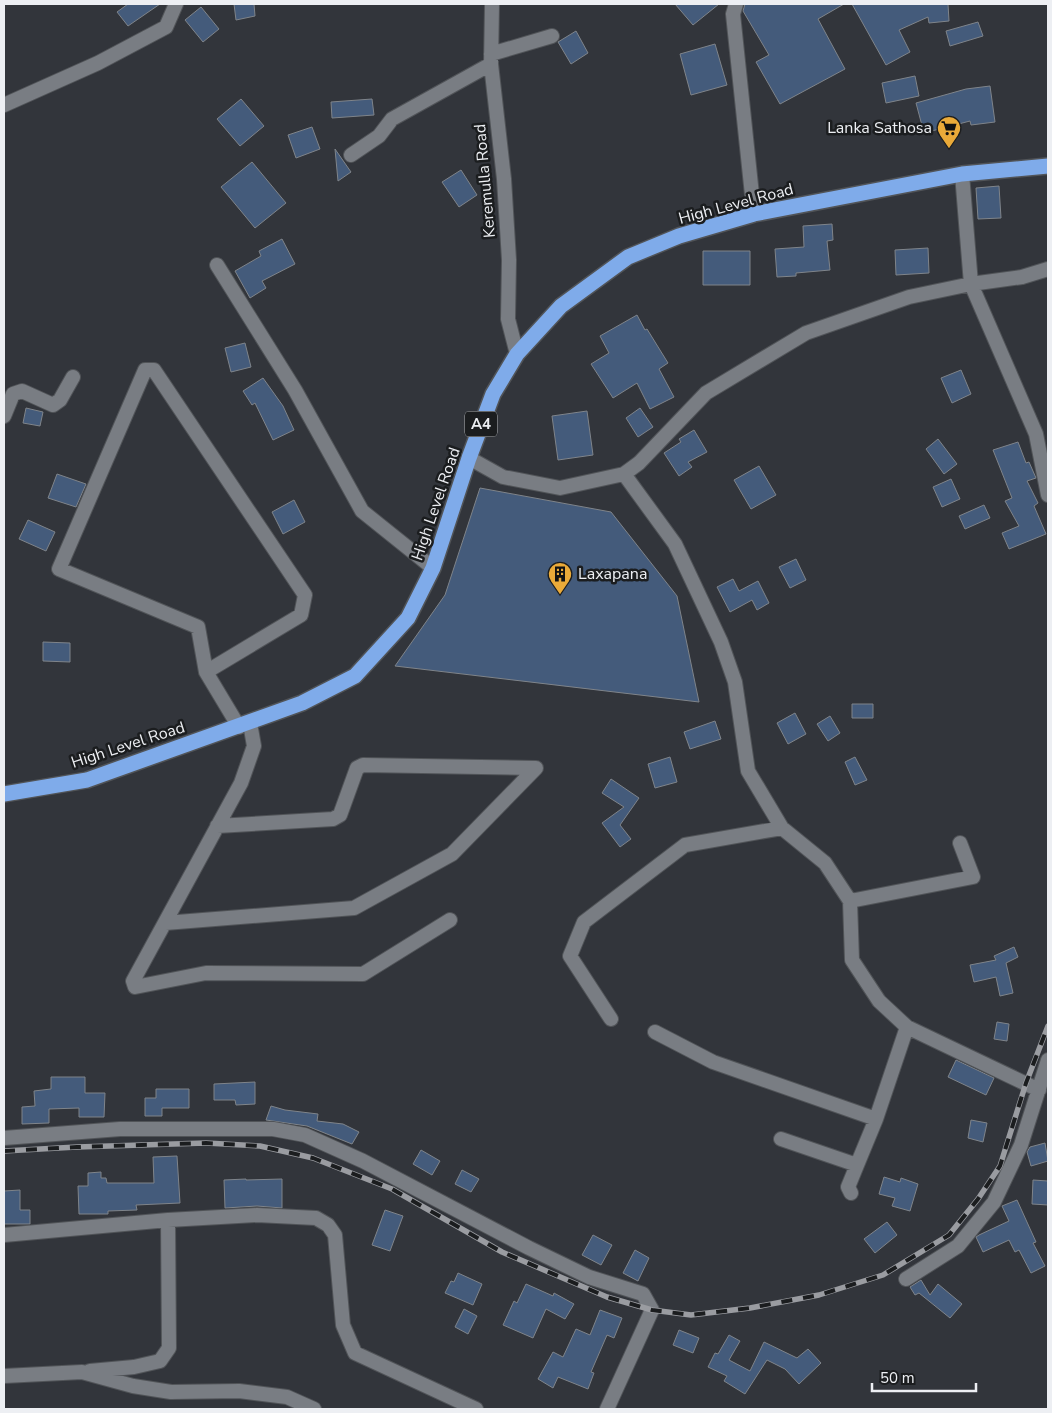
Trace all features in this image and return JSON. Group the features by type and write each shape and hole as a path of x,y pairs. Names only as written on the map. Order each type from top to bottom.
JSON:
{"highway":[{"name":"High Level Road","path":"4,794 87,780 302,703 355,676 408,618 433,568 469,458 493,394 517,354 562,306 628,257 679,236 754,214 962,174 1048,166"}],"street":[{"path":"4,105 98,63 166,27 176,4"},
{"name":"Keremulla Road","path":"492,4 491,59 509,260 508,319 517,354"},
{"path":"736,4 733,14 754,214"},
{"path":"351,155 379,136 392,119 491,59 552,36"},
{"path":"962,174 971,284 1036,434 1048,495"},
{"path":"217,265 295,390 362,511 433,568"},
{"path":"469,458 503,477 560,488 624,474 639,464 706,393 806,333 909,298 971,284 1022,277 1048,269"},
{"path":"206,672 301,615 305,595 154,370 145,370 59,569 198,627 206,672 244,725 254,746 241,783 133,981 135,986 206,973 363,974 450,920"},
{"path":"4,416 13,394 22,391 53,406 60,400 73,377"},
{"path":"624,474 675,544 721,642 735,682 748,771 782,828 825,863 850,901 852,960 879,1000 907,1027 1039,1090"},
{"path":"165,923 354,908 452,854 536,768 363,766 357,768 340,815 333,819 217,826"},
{"path":"611,1019 570,956 584,922 685,845 782,828"},
{"path":"850,901 973,877 960,843"},
{"path":"851,1193 848,1186 876,1119 907,1027"},
{"path":"655,1032 713,1062 876,1119"},
{"path":"906,1279 958,1246 994,1202 1021,1145 1048,1060"},
{"path":"4,1138 120,1129 273,1129 304,1135 363,1161 529,1248 589,1277 643,1294 652,1310 608,1409"},
{"path":"782,1139 857,1165"},
{"path":"4,1235 168,1220 257,1215 316,1218 328,1225 334,1235 343,1325 355,1352 476,1409"},
{"path":"4,1376 134,1367 160,1361 169,1348 168,1220"},
{"path":"82,1372 133,1386 171,1392 239,1391 287,1397 314,1409"}],"building":[{"path":"128,4 160,4 128,26 117,12"},
{"path":"234,4 254,4 255,16 236,20"},
{"path":"675,4 719,4 693,25"},
{"path":"745,4 844,4 818,19 845,69 780,104 756,62 769,55 743,11"},
{"path":"852,4 948,4 949,21 929,23 928,17 899,30 910,52 886,65"},
{"path":"201,7 219,29 203,42 185,20"},
{"path":"978,22 983,36 950,46 946,31"},
{"path":"576,31 588,53 571,64 558,42"},
{"path":"715,44 727,85 691,95 680,54"},
{"path":"915,76 919,96 886,103 882,83"},
{"path":"990,86 995,122 971,125 970,121 924,133 916,103 966,89"},
{"path":"241,99 264,126 240,146 217,119"},
{"path":"372,99 374,115 332,118 331,102"},
{"path":"312,127 320,149 296,158 288,135"},
{"path":"335,149 351,172 338,181"},
{"path":"252,162 286,203 255,228 221,187"},
{"path":"461,170 477,195 459,207 442,182"},
{"path":"999,186 1001,218 978,219 976,188"},
{"path":"832,224 833,240 827,241 830,270 777,277 775,249 804,247 803,226"},
{"path":"282,239 295,264 262,281 266,288 250,298 235,271 261,256 259,251"},
{"path":"928,248 929,273 896,275 895,250"},
{"path":"703,251 750,251 750,285 703,285"},
{"path":"637,315 668,363 659,369 674,397 650,409 637,383 613,398 591,364 609,353 600,336"},
{"path":"245,343 251,367 231,372 225,348"},
{"path":"961,370 971,394 952,403 941,378"},
{"path":"263,378 283,406 294,430 273,440 255,403 252,405 243,391"},
{"path":"26,408 43,412 40,426 23,423"},
{"path":"640,408 653,427 638,437 626,418"},
{"path":"587,411 593,455 558,460 552,416"},
{"path":"694,430 707,452 688,462 692,467 679,476 664,453 681,442 679,439"},
{"path":"938,439 957,464 944,474 926,449"},
{"path":"1018,442 1026,463 1029,462 1036,478 1027,481 1038,503 1034,506 1046,534 1009,549 1002,533 1019,526 1005,501 1012,498 993,450"},
{"path":"759,466 776,495 751,509 734,480"},
{"path":"57,474 86,484 76,507 48,498"},
{"path":"951,479 960,499 942,507 933,487"},
{"name":"Laxapana","path":"480,488 611,512 677,596 699,702 395,666 445,595"},
{"path":"294,500 305,522 283,534 272,512"},
{"path":"984,505 990,518 965,529 959,516"},
{"path":"28,520 55,532 46,551 19,539"},
{"path":"796,559 806,580 790,588 779,567"},
{"path":"733,579 739,591 758,581 769,603 757,610 752,600 730,612 717,587"},
{"path":"43,642 70,643 70,662 43,661"},
{"path":"852,704 873,704 873,718 852,718"},
{"path":"795,713 806,734 788,744 777,723"},
{"path":"830,716 840,733 828,741 817,724"},
{"path":"715,721 721,739 690,749 684,732"},
{"path":"670,757 677,782 655,788 648,764"},
{"path":"855,757 867,780 855,785 845,762"},
{"path":"611,779 639,798 620,825 631,839 620,847 602,823 624,807 602,793"},
{"path":"1014,947 1018,957 1006,963 1013,993 1000,996 996,977 974,982 970,965 996,960 994,956"},
{"path":"997,1022 1009,1024 1007,1041 994,1039"},
{"path":"956,1060 994,1078 986,1095 948,1077"},
{"path":"51,1077 85,1077 85,1093 105,1093 104,1117 79,1117 79,1108 49,1109 49,1123 22,1124 22,1107 35,1106 34,1091 51,1089"},
{"path":"255,1082 255,1104 236,1105 235,1100 214,1100 214,1084"},
{"path":"156,1089 189,1089 189,1108 162,1108 162,1116 145,1116 145,1098 156,1098"},
{"path":"271,1106 285,1110 318,1114 317,1121 343,1124 359,1132 352,1144 307,1126 266,1120"},
{"path":"971,1120 987,1123 983,1142 968,1138"},
{"path":"1045,1143 1048,1161 1031,1166 1027,1152 1030,1147"},
{"path":"421,1150 440,1161 432,1175 413,1164"},
{"path":"177,1156 180,1203 136,1205 137,1210 108,1211 108,1214 79,1214 78,1186 88,1186 88,1173 101,1172 101,1178 106,1178 107,1183 154,1183 153,1157"},
{"path":"462,1170 479,1179 471,1192 455,1184"},
{"path":"884,1177 900,1182 901,1178 918,1184 910,1211 892,1206 895,1198 879,1194"},
{"path":"282,1179 282,1208 257,1206 225,1208 224,1180"},
{"path":"1033,1180 1048,1181 1048,1205 1032,1204"},
{"path":"20,1190 20,1210 30,1210 30,1224 4,1224 4,1191"},
{"path":"1017,1200 1036,1242 1033,1243 1045,1266 1031,1273 1019,1250 1015,1252 1009,1240 983,1252 976,1237 1009,1221 1002,1206"},
{"path":"385,1210 403,1216 390,1251 372,1245"},
{"path":"887,1222 897,1235 875,1253 864,1239"},
{"path":"593,1235 612,1245 601,1265 582,1255"},
{"path":"635,1250 649,1258 638,1281 623,1273"},
{"path":"458,1273 482,1284 473,1305 445,1293 451,1281 454,1282"},
{"path":"921,1280 930,1295 938,1284 962,1304 950,1318 919,1293 915,1295 910,1287"},
{"path":"526,1284 553,1296 554,1293 574,1304 565,1319 546,1309 533,1338 503,1325 514,1301 517,1303"},
{"path":"464,1309 477,1316 468,1334 455,1327"},
{"path":"600,1310 622,1318 614,1338 607,1335 591,1372 594,1373 588,1389 558,1377 553,1388 538,1379 553,1352 563,1357 576,1329 590,1335"},
{"path":"679,1330 699,1338 693,1353 673,1345"},
{"path":"729,1335 740,1341 729,1360 750,1371 764,1342 797,1358 808,1349 821,1363 799,1384 785,1369 767,1360 745,1394 724,1381 727,1376 708,1367 715,1353 718,1354"}],"railway":[{"path":"4,1151 206,1143 260,1146 313,1158 392,1189 502,1252 607,1297 652,1310 691,1315 750,1308 819,1295 883,1275 949,1235 978,1199 1000,1166 1026,1083 1048,1026"}],"place":[{"name":"Lanka Sathosa","path":"949,149"},
{"name":"Laxapana","path":"560,595"}]}
